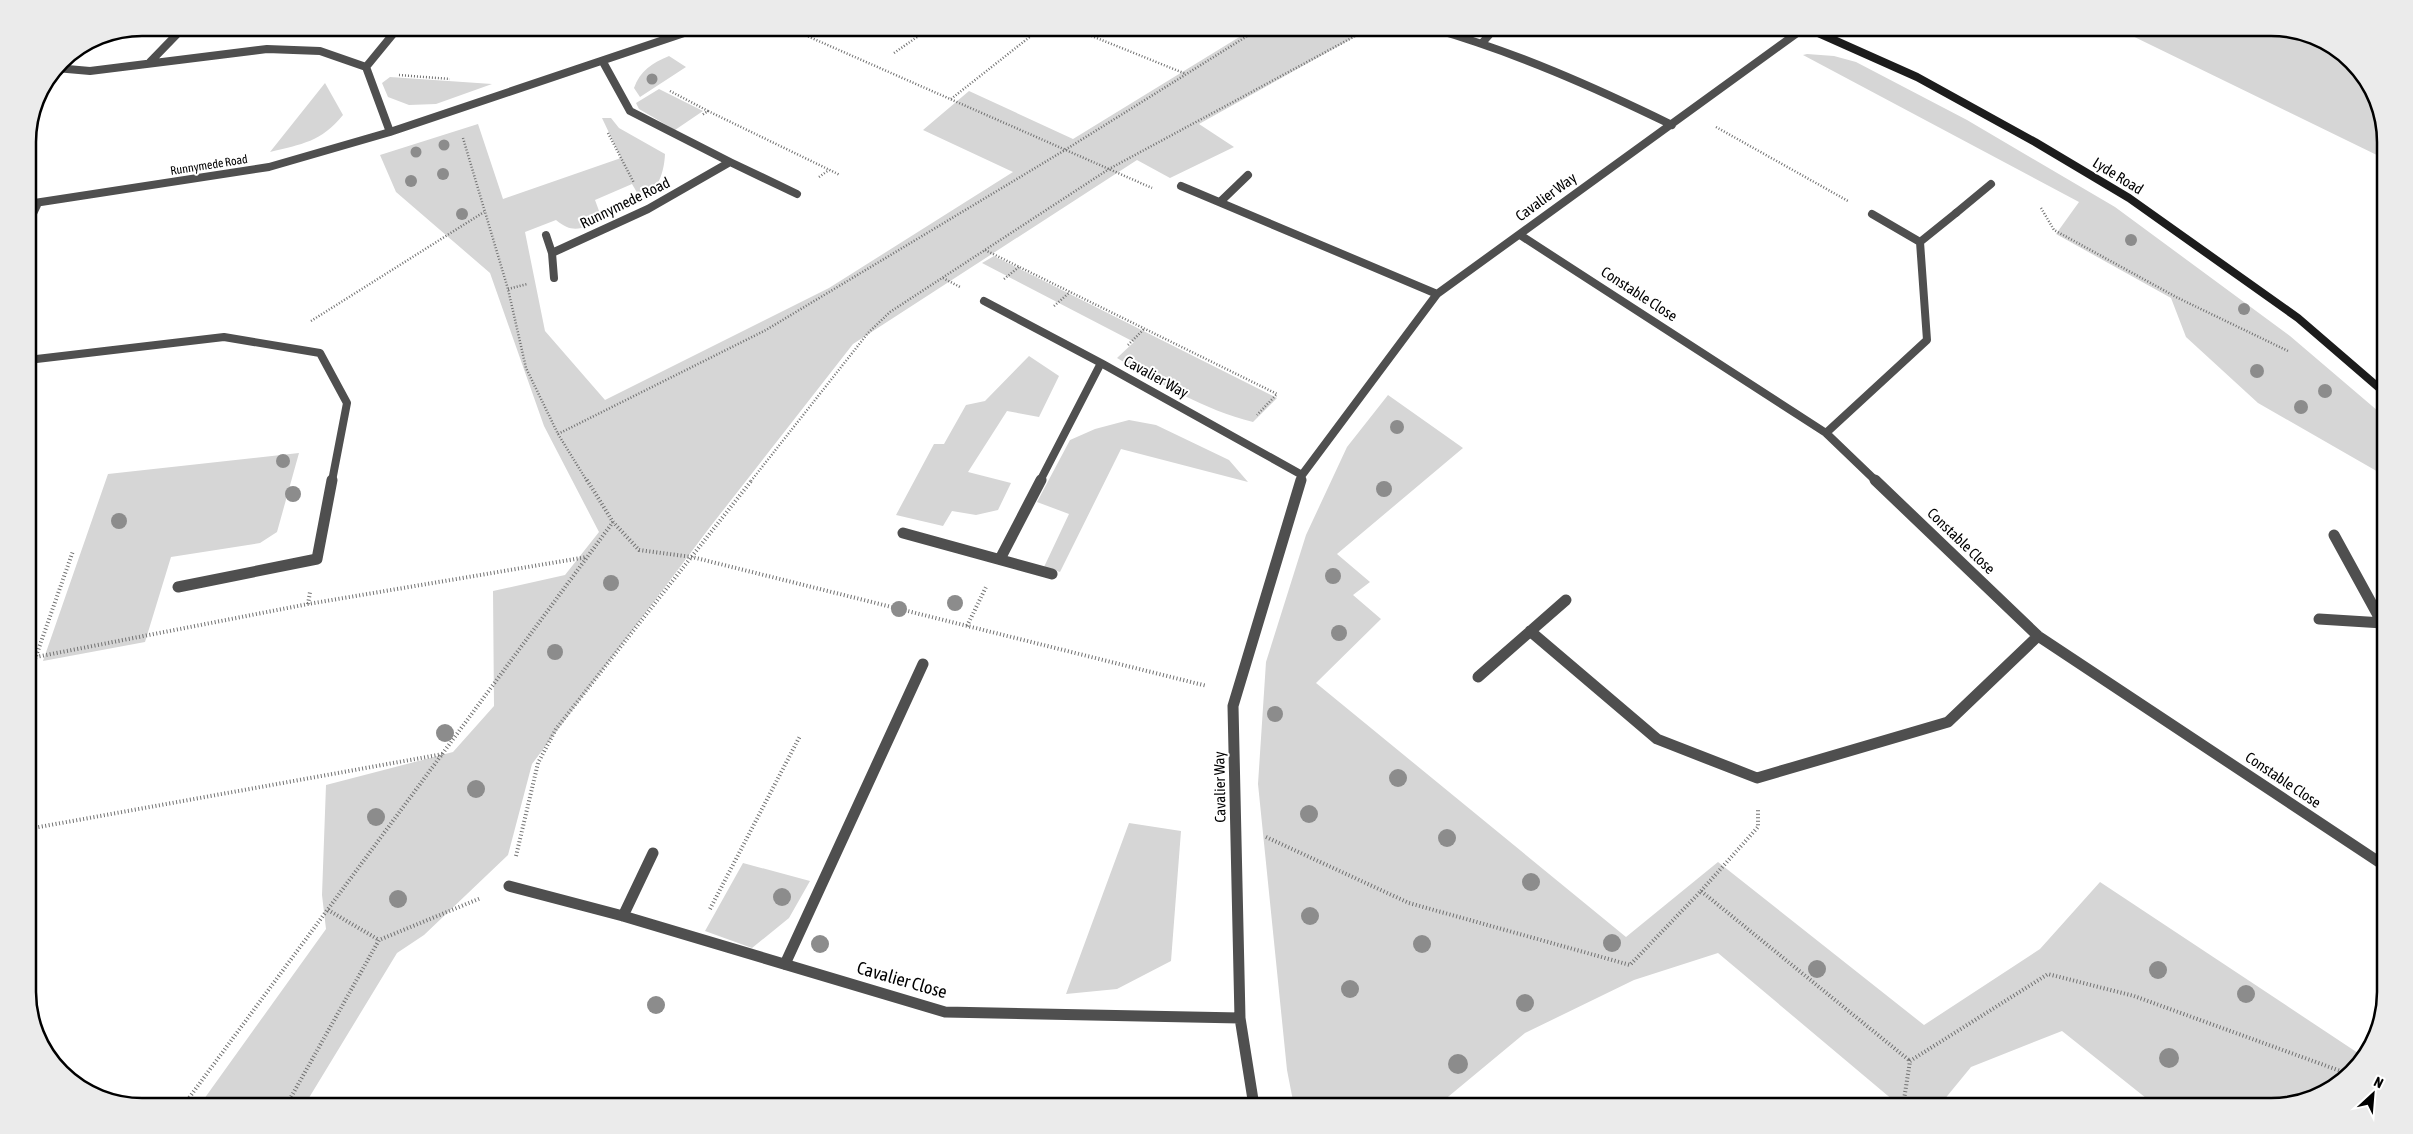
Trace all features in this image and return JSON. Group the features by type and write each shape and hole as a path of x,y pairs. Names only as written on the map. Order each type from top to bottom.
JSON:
{"street":[{"path":"150,62 175,36"},
{"path":"366,67 391,36"},
{"name":"Runnymede Road","path":"38,203 269,167 390,132 676,36"},
{"path":"1461,36 1483,42 1581,80 1672,125"},
{"path":"1483,42 1488,36"},
{"name":"Cavalier Way","path":"1253,1098 1240,1018 1233,706 1302,475 1437,294 1795,36"},
{"name":"Lyde Road","path":"1824,36 1917,77 2035,142 2129,198 2298,318 2377,386"},
{"path":"66,69 90,71 150,62 267,49 320,51 366,67"},
{"path":"603,62 630,111 797,194"},
{"path":"366,67 390,132"},
{"name":"Runnymede Road","path":"552,253 648,209 730,162"},
{"path":"1220,202 1248,176"},
{"path":"1920,242 1991,184"},
{"path":"1181,186 1437,294"},
{"path":"36,207 38,203"},
{"path":"1872,214 1920,242"},
{"path":"546,234 552,253 554,278"},
{"name":"Constable Close","path":"1520,234 1826,433 2038,636 2377,860"},
{"path":"1826,433 1927,340 1920,242"},
{"name":"Cavalier Way","path":"984,301 1101,363 1302,475"},
{"path":"36,359 224,337 320,353 347,403 317,559 178,587"},
{"name":"Cavalier Way","path":"1000,559 1101,363"},
{"path":"903,533 1052,574"},
{"path":"2334,534 2377,612"},
{"path":"1478,677 1566,600"},
{"path":"2319,619 2377,624"},
{"path":"1530,631 1657,739 1757,778 1948,722 2038,636"},
{"path":"784,964 923,664"},
{"path":"623,916 652,852"},
{"name":"Cavalier Close","path":"509,886 623,916 945,1012 1240,1018"}],"path":[{"path":"807,36 1173,196 1181,186"},
{"path":"894,54 919,36"},
{"path":"951,99 1031,36"},
{"path":"1092,36 1186,74"},
{"path":"558,434 766,330 1065,150 1247,36"},
{"path":"290,1098 379,940 509,886 538,763 556,729 868,332 890,312 1109,169 1355,36"},
{"path":"455,110 508,289 526,368 558,434 613,522 639,550 692,557 1237,694"},
{"path":"708,110 840,175"},
{"path":"1689,112 1872,214"},
{"path":"607,131 648,209"},
{"path":"2041,208 2054,230 2178,298 2293,353"},
{"path":"272,345 484,212"},
{"path":"985,250 1276,394"},
{"path":"189,1098 613,522"},
{"path":"36,657 73,551"},
{"path":"36,657 308,604 587,557"},
{"path":"967,626 1000,559"},
{"path":"694,938 800,736"},
{"path":"36,827 444,754"},
{"path":"1236,823 1409,903 1630,965 1758,828 1757,778"},
{"path":"1701,891 1910,1061"},
{"path":"328,910 379,940"},
{"path":"1904,1098 1910,1061 2048,974 2134,996 2341,1071"}],"shaded area":[{"path":"1241,36 1357,36 1199,124 1234,147 1170,178 1137,160 853,344 710,527 532,764 508,855 424,935 397,953 309,1098 205,1098 326,929 322,895 326,785 453,752 494,706 493,591 565,575 599,532 544,426 490,273 396,192 380,155 478,124 503,199 621,158 602,118 611,118 619,128 665,154 659,180 648,196 642,201 632,184 595,200 602,219 589,225 573,229 562,225 556,220 525,232 545,331 605,400 829,288 1013,172 923,130 969,91 1073,139"},
{"path":"2132,36 2278,36 2305,42 2324,50 2346,67 2363,89 2369,102 2376,129 2377,155"},
{"path":"1803,55 1834,56 1856,62 1967,120 2115,207 2290,336 2377,410 2377,471 2258,403 2186,337 2171,298 2056,234 2079,202"},
{"path":"669,56 686,67 640,97 634,88 643,72"},
{"path":"390,77 492,84 436,104 409,105 388,97 382,83"},
{"path":"325,83 343,115 327,131 310,141 270,152"},
{"path":"659,89 703,111 675,130 639,109 636,103"},
{"path":"994,256 1277,398 1253,422 1235,417 1183,395 1117,358 1134,342 982,263"},
{"path":"1029,356 1059,376 1039,417 1007,411 968,472 1011,483 998,510 976,515 952,511 943,526 896,515 934,444 944,444 966,405 985,401"},
{"path":"1388,395 1463,448 1337,554 1370,582 1353,595 1381,619 1316,683 1626,937 1718,862 1924,1025 2040,949 2100,882 2357,1053 2330,1080 2318,1087 2291,1096 2278,1098 2146,1098 2062,1031 1971,1067 1946,1098 1890,1098 1718,953 1634,980 1525,1033 1447,1098 1292,1098 1287,1070 1258,784 1266,662 1306,535 1347,447"},
{"path":"1129,420 1156,425 1229,460 1248,482 1121,449 1060,572 1044,567 1069,514 1037,502 1070,440 1095,429"},
{"path":"299,453 277,532 260,543 171,557 145,642 43,661 108,474"},
{"path":"1129,823 1181,831 1171,961 1117,989 1066,994"},
{"path":"743,863 810,881 789,918 752,948 705,931"}]}
